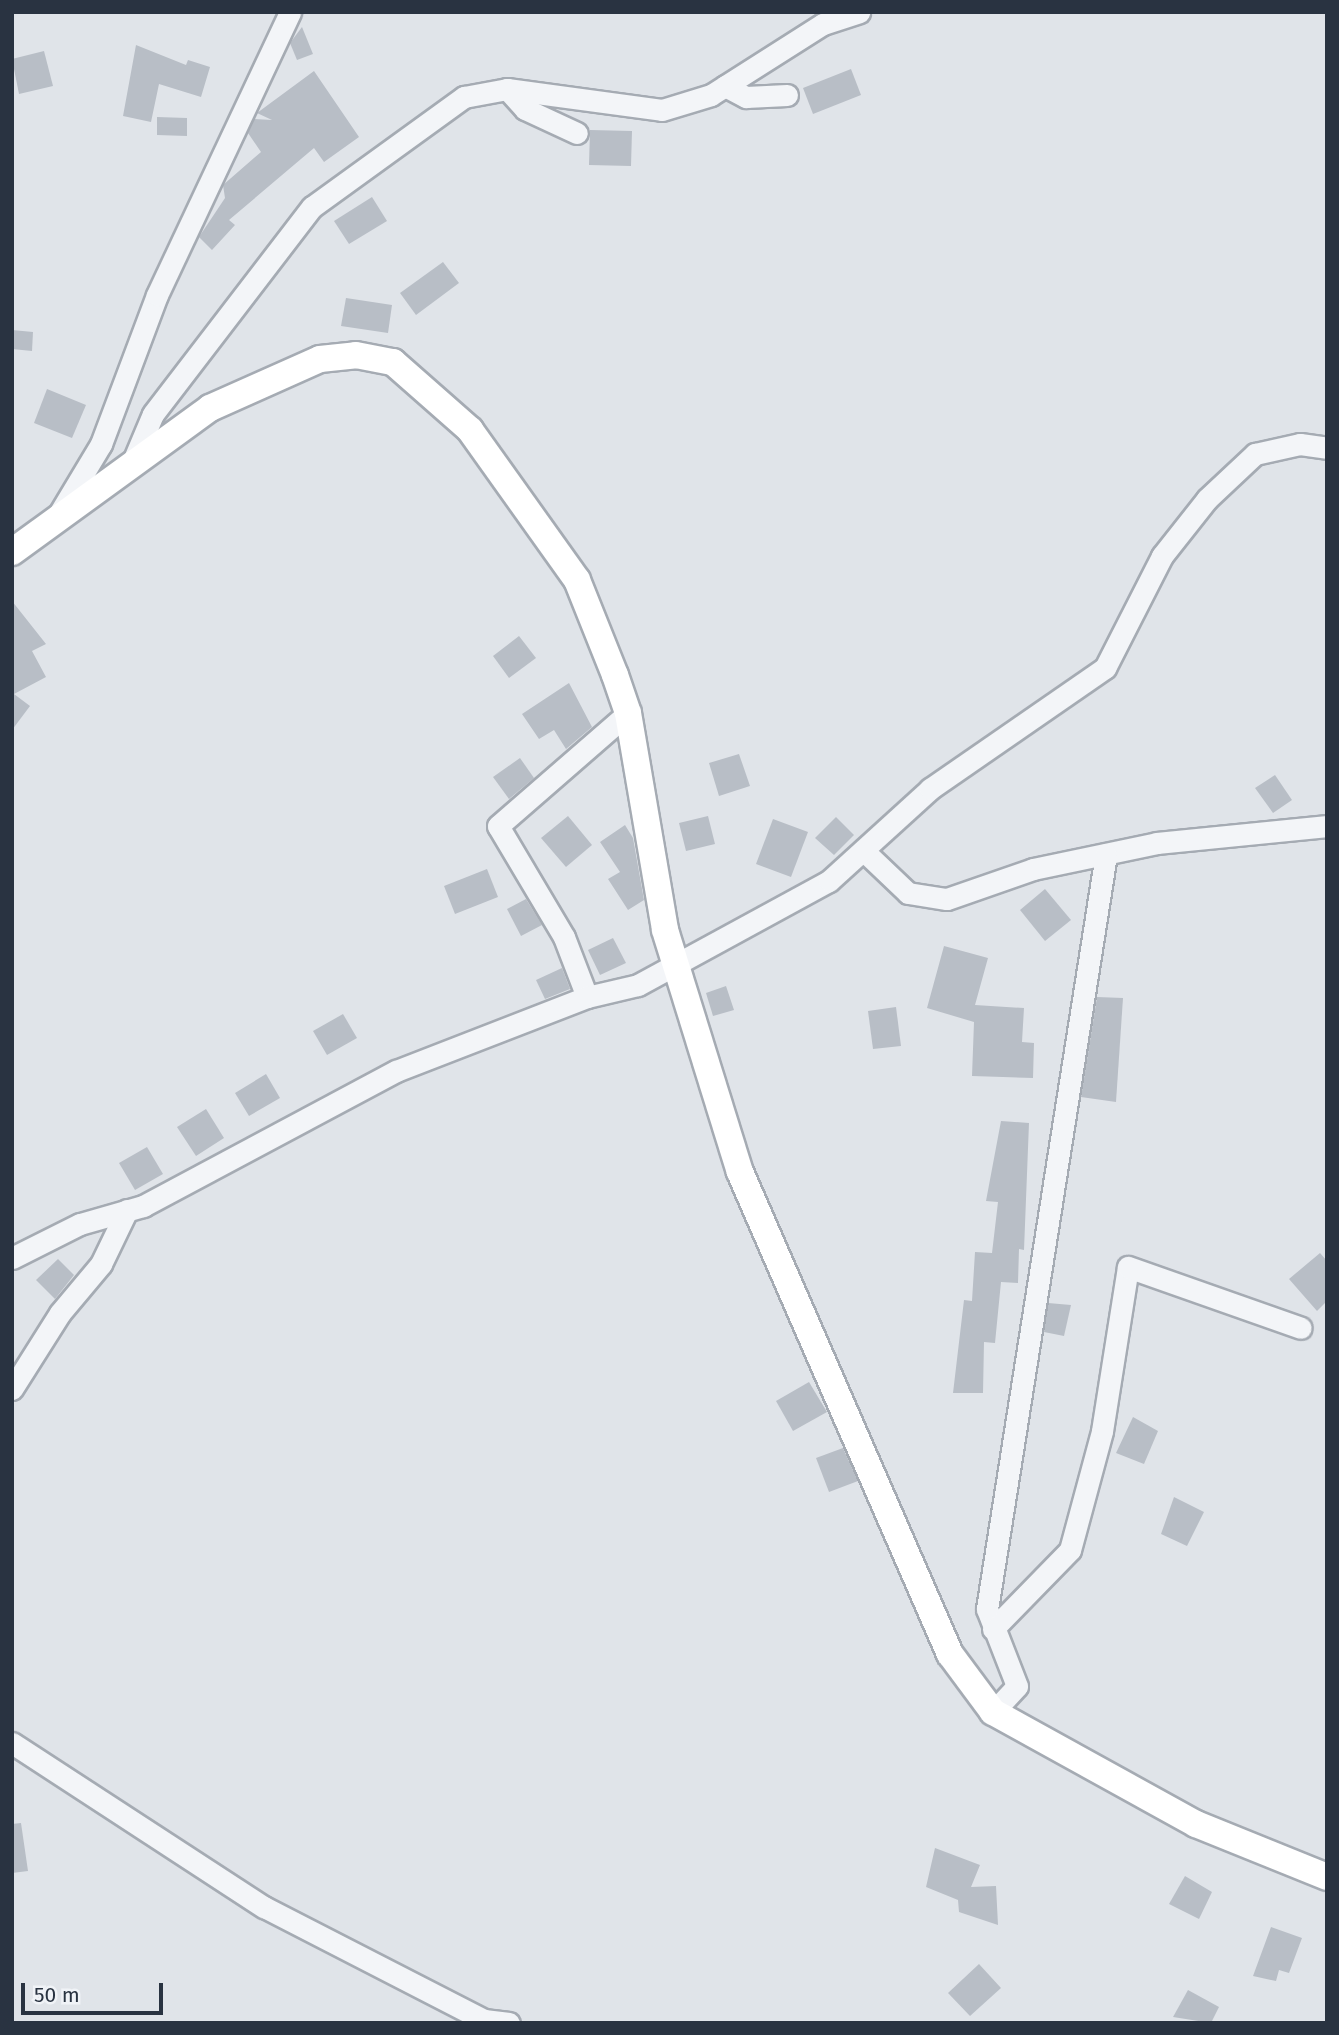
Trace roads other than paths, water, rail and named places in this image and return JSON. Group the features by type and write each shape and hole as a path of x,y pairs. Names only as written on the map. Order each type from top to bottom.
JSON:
{"main road":[{"path":"12,552 128,474 211,408 320,359 356,355 393,362 470,430 526,501 577,580 628,713 674,960 740,1172 950,1654 993,1712 1196,1824 1327,1877"}],"street":[{"path":"51,528 101,443 157,295 290,12"},
{"path":"128,474 153,414 312,207 464,97 507,89 662,110 725,86 823,24 859,12"},
{"path":"725,86 746,97 788,95"},
{"path":"507,89 525,108 576,133"},
{"path":"12,1258 80,1224 127,1210 396,1071 587,997 638,985 674,960 829,881 866,853 930,789 1105,668 1162,556 1207,499 1255,454 1300,444 1327,448"},
{"path":"587,997 564,937 498,826 628,713"},
{"path":"866,853 908,893 947,899 1033,869 1106,854 1327,826"},
{"path":"993,1712 1017,1686 987,1609 1106,854"},
{"path":"12,1388 60,1313 101,1264 127,1210"},
{"path":"993,1629 1070,1550 1101,1431 1128,1267 1301,1328"},
{"path":"12,1743 264,1907 484,2020 509,2023"}]}
